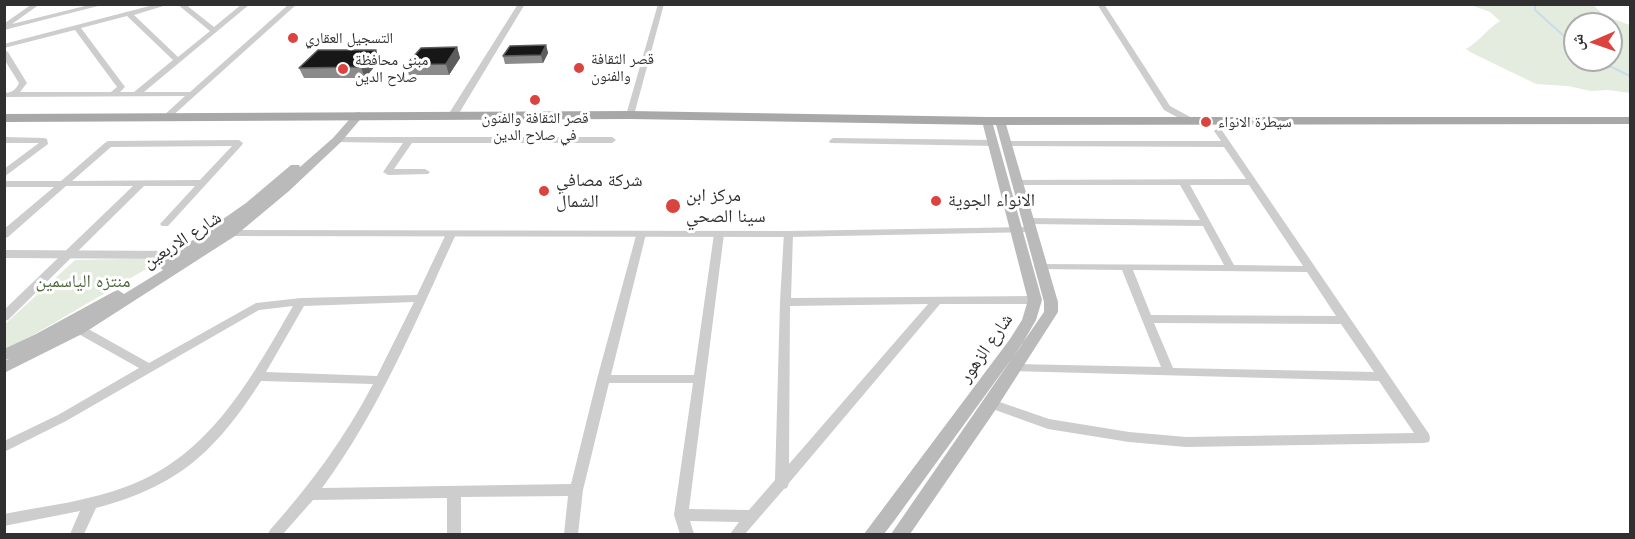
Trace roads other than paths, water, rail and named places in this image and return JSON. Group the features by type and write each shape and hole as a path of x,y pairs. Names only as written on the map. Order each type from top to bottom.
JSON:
{"main road":[{"path":"4,127 453,116 630,115 997,131 1156,121 1630,121"},
{"path":"4,118 166,117 997,131 1630,131"},
{"path":"4,355 51,333 139,283 181,255 291,171 350,120"},
{"name":"شارع الاربعين","path":"4,368 79,329 230,233 285,188 337,140 350,120"},
{"path":"1298,121 1309,131"},
{"name":"شارع الزهور","path":"873,534 919,476 1017,338 1035,308 1017,182 997,131"},
{"name":"شارع الزهور","path":"900,534 991,404 1051,312 1051,302 1025,227 997,131"}],"street":[{"path":"4,27 37,4"},
{"path":"51,17 70,4"},
{"path":"4,27 104,4"},
{"path":"4,46 77,27 149,4"},
{"path":"133,10 167,4"},
{"path":"180,4 215,31"},
{"path":"136,94 247,4"},
{"path":"166,117 294,4"},
{"path":"453,116 522,4"},
{"path":"630,115 661,4"},
{"path":"1100,4 1167,108 1191,121"},
{"path":"133,10 178,61"},
{"path":"4,20 13,20"},
{"path":"77,27 122,87 112,94"},
{"path":"4,52 23,86 7,97"},
{"path":"7,97 192,94"},
{"path":"1156,121 1164,116 1167,108"},
{"path":"833,141 997,131 1226,144"},
{"path":"991,404 1048,424 1129,438 1186,442 1424,438 1218,132"},
{"path":"4,140 44,141 44,144 4,174"},
{"path":"337,140 612,140"},
{"path":"409,140 388,172 425,172"},
{"path":"4,235 109,144 239,143 165,224"},
{"path":"4,317 143,182"},
{"path":"1017,182 1251,182"},
{"path":"4,184 202,183"},
{"path":"1184,183 1231,268"},
{"path":"212,233 788,234 1207,223"},
{"path":"275,534 312,494 346,444 451,234"},
{"path":"571,534 576,490 641,234"},
{"path":"687,534 681,515 719,234"},
{"path":"782,484 784,302 788,234"},
{"path":"4,255 181,255"},
{"path":"1039,266 1310,269"},
{"path":"1126,267 1169,372"},
{"path":"4,447 62,418 256,307 302,302 420,298"},
{"path":"737,534 938,300"},
{"path":"784,302 1035,300"},
{"path":"4,520 91,502 139,488 181,465 214,436 256,376 302,302"},
{"path":"1148,319 1344,320"},
{"path":"79,329 150,369"},
{"path":"1015,368 1384,376"},
{"path":"256,376 380,380"},
{"path":"603,379 700,379"},
{"path":"312,494 576,490"},
{"path":"454,492 454,534"},
{"path":"77,534 91,502"},
{"path":"681,515 754,516"}],"waterway":[{"path":"1535,4 1535,10 1563,35"},
{"path":"1622,72 1630,76"}],"place":[{"name":"التسجيل العقاري","path":"293,38"},
{"name":"قصر الثقافة والفنون","path":"579,68"},
{"name":"مبنى محافظة صلاح الدين","path":"343,69"},
{"name":"قصر الثقافة والفنون في صلاح الدين","path":"535,100"},
{"name":"سيطرة الانواء","path":"1206,122"},
{"name":"شركة مصافي الشمال","path":"544,191"},
{"name":"الانواء الجوية","path":"936,201"},
{"name":"مركز ابن سينا الصحي","path":"673,206"}],"park label":[{"name":"منتزه الياسمين","path":"83,282"}]}
